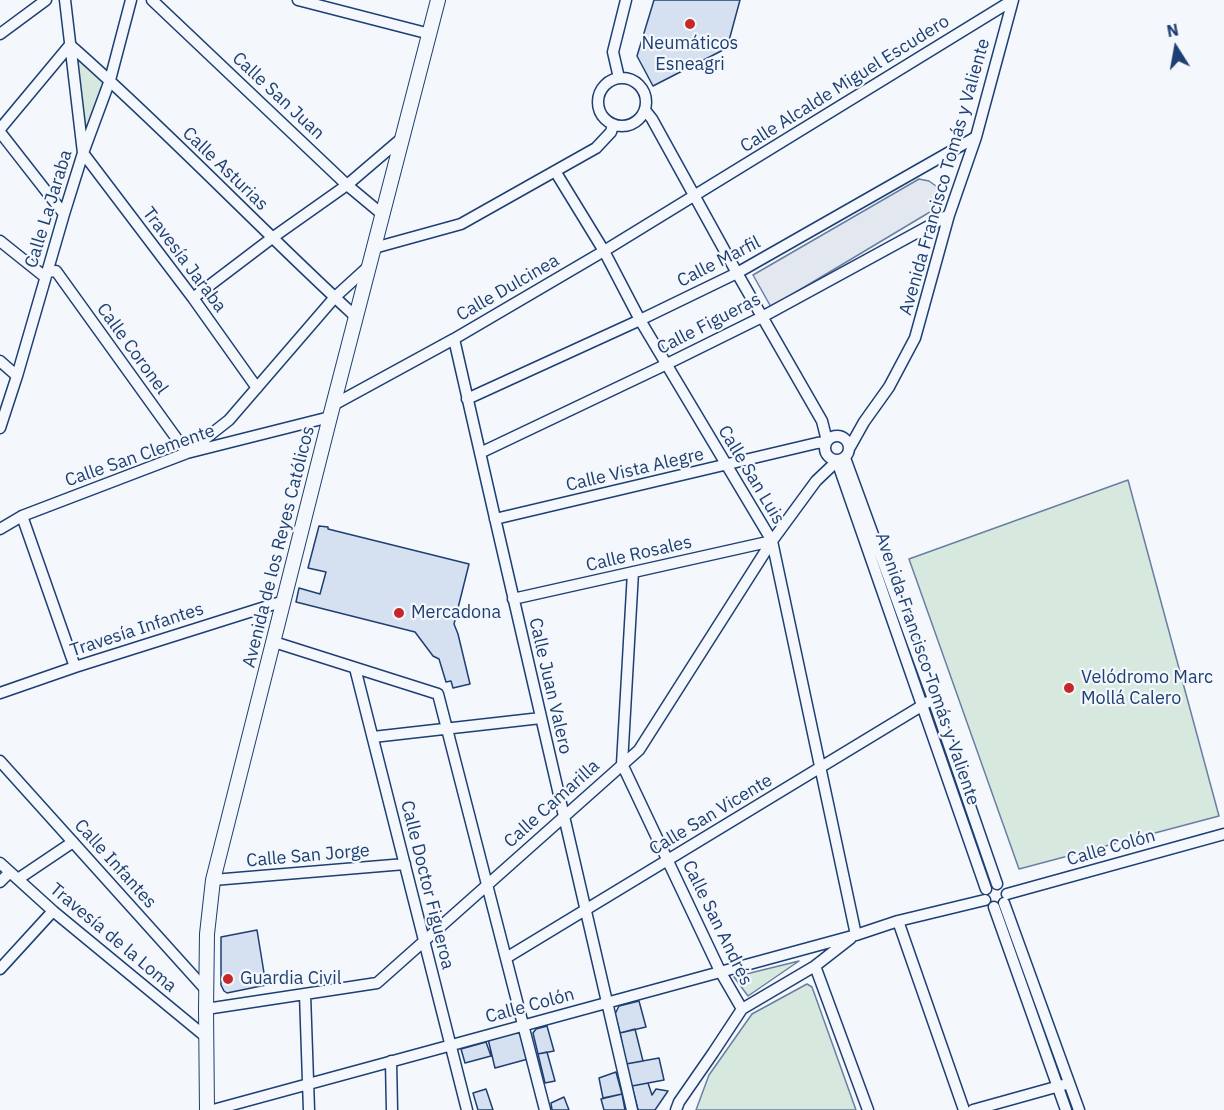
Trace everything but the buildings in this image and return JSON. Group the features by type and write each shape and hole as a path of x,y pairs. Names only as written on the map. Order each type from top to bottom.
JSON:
{"street":[{"path":"0,34 46,0"},
{"path":"65,0 83,153"},
{"name":"Calle La Jaraba","path":"0,427 83,153 110,80 131,0"},
{"name":"Calle San Juan","path":"152,0 347,185 382,214"},
{"path":"298,0 430,34"},
{"name":"Avenida de los Reyes Católicos","path":"207,1110 207,934 213,880 438,0"},
{"path":"619,78 614,52 626,0"},
{"name":"Avenida Francisco Tomás y Valiente","path":"850,447 864,422 889,387 915,338 949,215 976,137 1013,0"},
{"name":"Calle Alcalde Miguel Escudero","path":"694,196 1013,0"},
{"path":"64,214 0,130 70,45"},
{"name":"Calle Asturias","path":"70,45 110,80 356,317"},
{"path":"628,78 641,87 645,94 645,110 635,122 620,126 606,120 601,114 598,99 605,85 612,80 628,78"},
{"path":"645,110 822,421 847,440 850,447 848,455 841,460 830,458 824,445 822,421"},
{"path":"374,248 462,224 596,148 611,132 613,124"},
{"path":"193,298 347,185 403,137"},
{"name":"Calle Marfil","path":"468,399 737,273 976,137"},
{"name":"Travesía Jaraba","path":"83,153 193,298 257,388"},
{"name":"Calle San Luis","path":"555,171 604,251 640,320 772,541 856,935"},
{"name":"Calle Dulcinea","path":"332,410 694,196"},
{"name":"Calle Figueras","path":"480,453 762,317 949,215"},
{"name":"Calle Coronel","path":"0,241 46,274 56,271 187,453"},
{"path":"187,453 230,420 335,297 369,266"},
{"name":"Calle Juan Valero","path":"454,339 584,911 632,1110"},
{"path":"0,361 17,376"},
{"name":"Calle San Clemente","path":"0,529 22,516 187,453 332,410"},
{"name":"Avenida Francisco Tomás y Valiente","path":"839,436 864,422"},
{"path":"824,445 832,437 839,436"},
{"name":"Calle Vista Alegre","path":"495,519 726,465 824,445"},
{"name":"Calle Camarilla","path":"816,481 824,445"},
{"name":"Avenida Francisco Tomás y Valiente","path":"841,460 933,699 1066,1110"},
{"name":"Avenida Francisco Tomás y Valiente","path":"841,460 922,705 1079,1110"},
{"name":"Calle Camarilla","path":"206,1009 377,983 639,750 772,541 816,481 841,460"},
{"path":"22,516 75,667"},
{"name":"Calle Rosales","path":"513,599 772,541"},
{"name":"Calle San Andrés","path":"633,572 622,764 720,971 741,1009"},
{"name":"Travesía Infantes","path":"0,693 284,601"},
{"path":"274,642 438,694 545,1110"},
{"name":"Calle Doctor Figueroa","path":"355,668 467,1110"},
{"name":"Calle San Vicente","path":"506,958 933,699"},
{"path":"373,738 541,718"},
{"name":"Calle Infantes","path":"0,761 206,990"},
{"name":"Calle Colón","path":"213,1110 856,935 898,921 1224,834"},
{"path":"0,882 73,842"},
{"name":"Travesía de la Loma","path":"0,863 53,911 206,1038"},
{"name":"Calle San Jorge","path":"213,880 405,864"},
{"path":"0,969 53,911"},
{"path":"898,921 964,1110"},
{"name":"Calle Colón","path":"741,1009 815,966 856,935"},
{"path":"815,966 868,1110"},
{"path":"305,994 309,1110"},
{"path":"676,1107 741,1009"},
{"path":"391,1061 392,1110"},
{"path":"973,1110 1069,1083"}],"shaded area":[{"path":"70,45 110,80 83,153"},
{"path":"919,179 929,181 936,186 940,201 935,209 771,307 753,275"},
{"name":"Velódromo Marc Mollá Calero","path":"1128,480 1219,816 1019,869 909,559"},
{"path":"799,961 748,996 734,977"},
{"path":"807,984 812,987 856,1110 696,1110 709,1075 752,1014"}],"place":[{"name":"Neumáticos Esneagri","path":"690,24"},
{"name":"Mercadona","path":"399,613"},
{"name":"Velódromo Marc Mollá Calero","path":"1069,688"},
{"name":"Guardia Civil","path":"228,979"}]}
